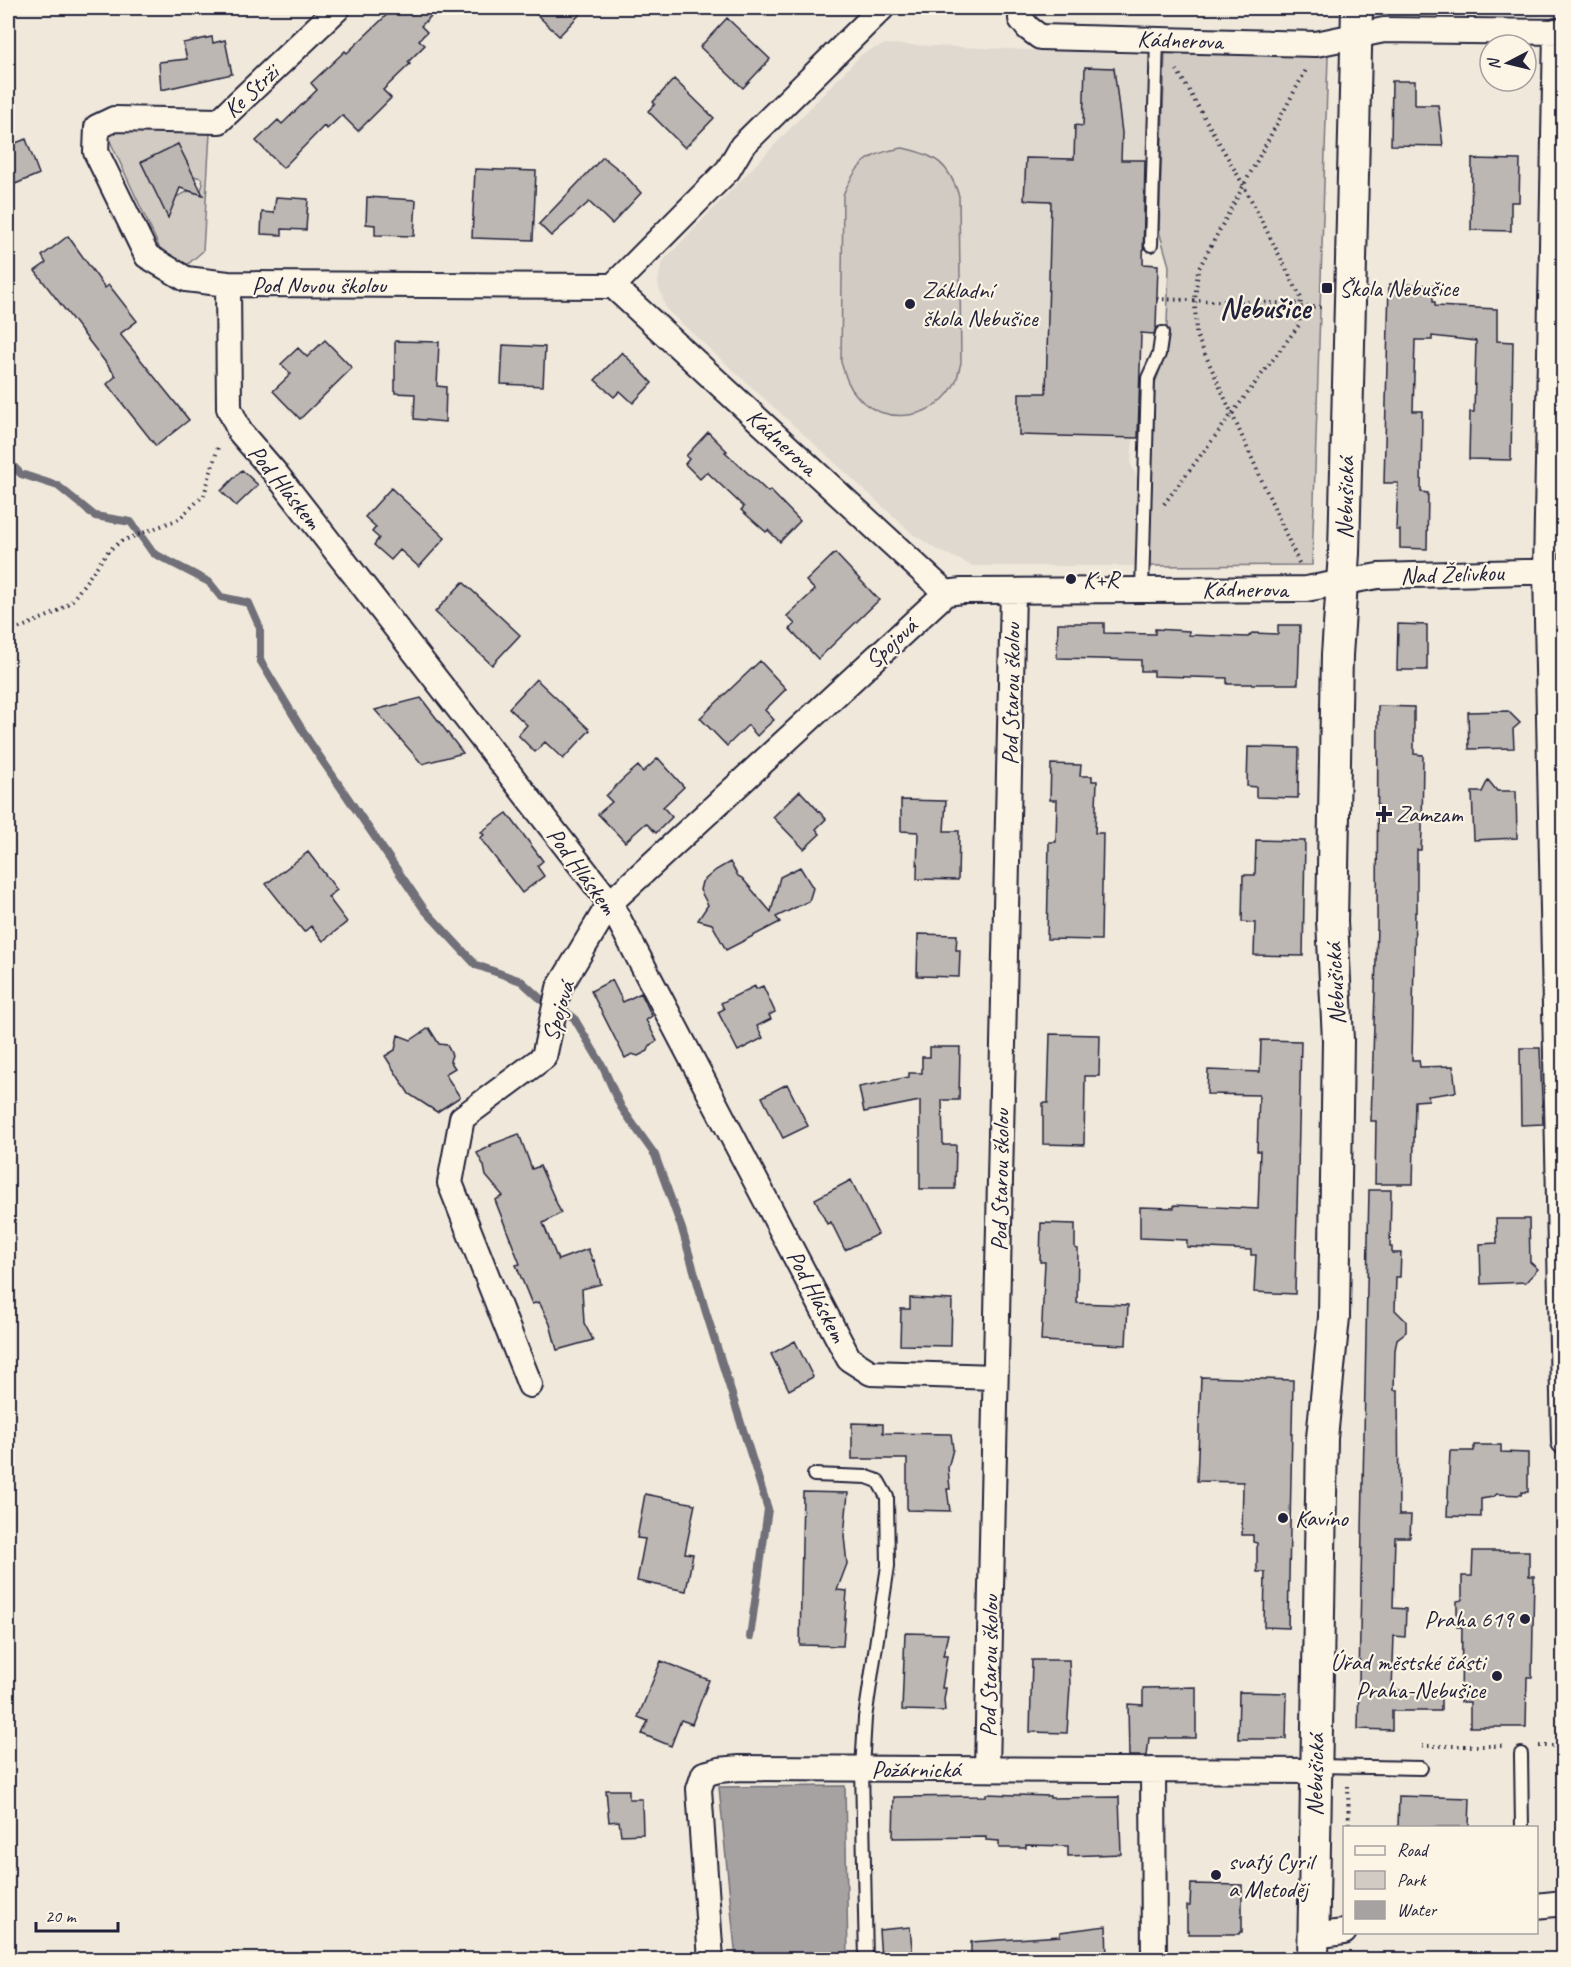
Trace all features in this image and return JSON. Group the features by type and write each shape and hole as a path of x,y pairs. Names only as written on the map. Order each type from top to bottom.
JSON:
{"street":[{"name":"Ke Strži","path":"96,152 97,127 114,119 219,121 338,8"},
{"path":"613,286 728,170 742,146 882,8"},
{"name":"Kádnerova","path":"1022,8 1021,19 1040,37 1157,45 1316,44 1357,22 1384,30 1560,32"},
{"name":"Nebušická","path":"1313,1948 1322,1438 1334,1317 1338,1040 1332,921 1337,656 1344,541 1357,22"},
{"path":"1560,32 1555,571 1563,1442"},
{"name":"Pod Novou školou","path":"96,152 147,256 186,279 228,284 613,286"},
{"name":"Pod Hláskem","path":"228,284 230,408 240,432 302,506 610,903 849,1359 871,1373 995,1377"},
{"name":"Kádnerova","path":"613,286 946,593 962,591 1306,589 1341,583"},
{"name":"Nad Želivkou","path":"1341,583 1378,576 1555,571"},
{"name":"Pod Starou školou","path":"987,1769 1014,591"},
{"name":"Spojová","path":"530,1385 450,1183 462,1118 544,1057 560,988 610,903 946,593"},
{"name":"Požárnická","path":"711,1959 699,1789 704,1774 740,1768 1153,1770 1315,1768"},
{"path":"1153,1770 1154,1959"},
{"path":"1538,1906 1563,1903"},
{"path":"1313,1948 1343,1933"}],"lane":[{"path":"1151,245 1157,45"},
{"path":"1142,589 1148,378 1159,354 1162,333"},
{"path":"814,1475 867,1477 878,1481 887,1497 888,1566 865,1718 862,1769 866,1959"},
{"path":"1521,1754 1522,1826"},
{"path":"1315,1768 1421,1768"}],"path":[{"path":"1306,589 1300,564 1196,334 1195,300 1198,270 1310,62 1316,44"},
{"path":"1144,531 1299,325 1301,305 1301,298 1244,186 1168,52 1157,45"},
{"path":"1157,299 1317,307"},
{"path":"8,633 55,614 71,602 109,550 122,541 179,519 204,495 230,408"},
{"path":"1421,1746 1447,1747"}],"shaded area":[{"name":"Základní škola Nebušice","path":"885,44 1149,55 1143,264 1158,265 1156,334 1141,334 1138,438 1133,438 1131,465 1137,477 1135,566 973,566 936,549 914,535 666,309 658,284 664,260 862,54"}],"green space":[{"path":"1165,53 1328,56 1312,565 1149,566 1155,383 1166,353 1169,266 1159,231"},
{"path":"104,128 210,133 203,251 173,277","holes":["178,145 194,176 201,178 203,184 201,190 195,193 189,191 176,197"]},
{"path":"903,148 924,154 940,163 951,176 959,196 961,363 956,381 948,394 937,404 910,415 896,415 868,406 857,396 845,376 841,362 843,195 854,174 866,161 881,153"}],"water":[{"path":"845,1786 848,1959 736,1959 719,1787"}],"building":[{"path":"394,8 439,8 421,26 427,32 419,40 425,45 408,62 410,64 383,90 391,98 358,131 342,115 327,129 324,126 283,168 256,141 278,120 282,124 317,90 311,83 345,51 347,53"},
{"path":"530,8 586,8 559,36"},
{"path":"727,18 770,59 743,88 700,47"},
{"path":"212,37 213,43 225,40 232,74 161,90 159,62 187,59 183,43"},
{"path":"1085,67 1114,68 1122,133 1121,160 1145,160 1143,264 1158,265 1156,327 1154,334 1141,333 1138,438 1019,435 1019,393 1046,393 1051,201 1024,200 1026,158 1074,159 1075,125 1083,126"},
{"path":"674,79 714,118 685,148 648,111"},
{"path":"1392,81 1415,81 1415,105 1438,105 1443,146 1391,145"},
{"path":"26,139 39,174 8,187 8,146"},
{"path":"178,144 203,195 180,188 168,218 141,162"},
{"path":"603,157 623,173 641,193 612,224 589,202 551,236 539,224"},
{"path":"1472,159 1520,160 1519,202 1511,202 1511,231 1471,230"},
{"path":"475,169 536,171 533,240 472,238"},
{"path":"276,197 308,199 306,230 282,229 282,235 261,234 262,212 274,213"},
{"path":"367,197 416,200 414,236 375,235 375,225 366,224"},
{"path":"68,236 105,288 109,285 137,321 120,334 189,420 156,446 107,384 116,376 35,271 46,263 42,256"},
{"path":"1389,284 1433,285 1435,306 1497,309 1497,341 1513,342 1511,460 1469,459 1470,412 1474,412 1476,341 1432,336 1432,340 1415,340 1413,411 1422,411 1421,492 1428,493 1427,549 1400,548 1400,530 1396,530 1398,483 1384,483"},
{"path":"325,340 352,368 300,419 273,391 291,374 281,364 298,348 307,357"},
{"path":"395,341 439,342 437,386 446,387 445,422 414,419 415,394 395,393"},
{"path":"503,345 545,347 543,386 501,384"},
{"path":"622,352 652,383 633,403 620,391 614,397 595,380"},
{"path":"708,432 727,451 725,452 768,492 770,490 800,521 780,542 741,510 744,507 707,472 700,479 685,464 689,459 686,456"},
{"path":"242,470 258,485 236,506 221,491"},
{"path":"391,488 445,538 419,567 400,550 391,560 374,545 379,538 372,532 376,527 365,517"},
{"path":"835,553 879,600 818,659 790,629 795,624 787,616 815,590 806,581"},
{"path":"463,582 520,635 492,665 435,612"},
{"path":"1058,623 1104,623 1104,633 1155,634 1155,629 1189,631 1189,635 1248,637 1252,633 1278,634 1278,625 1300,625 1298,684 1227,684 1227,678 1154,676 1154,671 1141,671 1141,660 1057,658"},
{"path":"1398,624 1427,625 1427,670 1397,670"},
{"path":"760,661 786,689 765,710 774,720 757,736 748,725 727,746 700,718"},
{"path":"536,679 590,730 563,759 545,742 535,752 518,735 527,725 509,708"},
{"path":"421,698 463,753 422,764 375,710"},
{"path":"1378,706 1414,707 1414,754 1423,755 1421,850 1417,850 1412,1060 1419,1060 1420,1067 1453,1066 1456,1092 1428,1096 1429,1100 1415,1101 1413,1184 1375,1184 1376,1121 1371,1121 1377,927"},
{"path":"1508,711 1520,723 1513,729 1514,748 1469,749 1468,712"},
{"path":"1248,747 1299,748 1298,798 1256,797 1256,787 1247,786"},
{"path":"658,758 684,787 663,807 672,817 656,833 646,823 625,842 598,814 612,802 606,796 622,780 638,766 643,772"},
{"path":"1051,764 1081,765 1080,776 1092,776 1092,781 1097,781 1095,833 1103,833 1101,940 1047,939 1049,842 1056,842 1057,800 1050,800"},
{"path":"1488,780 1497,791 1516,791 1517,838 1474,840 1472,792 1482,792"},
{"path":"800,791 826,819 816,829 820,834 804,849 773,817"},
{"path":"901,800 946,801 944,831 959,831 958,880 917,879 918,832 901,831"},
{"path":"507,813 543,861 537,866 544,876 522,893 480,838 484,835 481,832"},
{"path":"1256,840 1305,841 1303,956 1254,955 1255,923 1242,922 1243,875 1255,875"},
{"path":"308,852 337,890 328,897 347,922 323,941 311,926 304,932 266,884"},
{"path":"730,862 738,876 771,912 780,877 800,867 813,888 809,901 776,917 780,922 726,950 712,924 698,920 708,905 700,890 702,882"},
{"path":"918,934 957,935 956,950 960,950 959,977 917,976"},
{"path":"612,980 623,1002 641,993 652,1016 646,1020 657,1041 650,1045 648,1051 638,1056 632,1054 625,1058 591,991"},
{"path":"755,986 756,989 763,986 775,1012 769,1015 771,1019 757,1026 763,1038 738,1051 718,1012 724,1009 721,1003"},
{"path":"429,1028 439,1044 447,1045 452,1055 450,1061 455,1068 445,1074 460,1097 437,1112 409,1094 385,1056 395,1050 398,1035 411,1040"},
{"path":"1050,1034 1100,1035 1099,1076 1085,1076 1084,1145 1043,1144 1043,1103 1048,1103"},
{"path":"1261,1040 1301,1041 1295,1294 1254,1292 1256,1255 1251,1255 1251,1250 1187,1247 1187,1240 1140,1238 1140,1207 1174,1208 1174,1205 1258,1209 1259,1095 1207,1094 1208,1070 1260,1072"},
{"path":"930,1047 960,1047 959,1100 942,1100 943,1145 956,1145 955,1189 920,1189 920,1101 864,1112 859,1087 909,1077 909,1073 922,1073 922,1057 930,1057"},
{"path":"1520,1048 1540,1048 1543,1124 1521,1125"},
{"path":"787,1084 808,1126 783,1138 762,1097"},
{"path":"519,1134 532,1169 540,1166 561,1213 543,1223 558,1260 588,1249 601,1284 582,1289 584,1323 593,1340 557,1350 550,1324 539,1302 532,1304 516,1265 520,1264 495,1200 503,1196 486,1176 477,1153 490,1145"},
{"path":"851,1180 878,1234 845,1250 831,1222 827,1224 815,1199"},
{"path":"1369,1190 1391,1190 1390,1247 1392,1247 1392,1253 1401,1253 1400,1277 1396,1277 1395,1310 1406,1321 1406,1332 1397,1339 1395,1350 1394,1390 1398,1390 1399,1515 1411,1515 1410,1537 1395,1537 1393,1608 1406,1609 1405,1637 1394,1636 1392,1690 1441,1692 1441,1711 1392,1711 1392,1730 1358,1729"},
{"path":"1496,1219 1529,1219 1530,1262 1538,1269 1526,1282 1481,1284 1480,1244 1497,1243"},
{"path":"1041,1223 1075,1224 1075,1248 1078,1249 1077,1303 1128,1305 1126,1345 1041,1341 1045,1262 1040,1262"},
{"path":"910,1298 952,1300 951,1346 900,1345 901,1309 910,1309"},
{"path":"795,1341 813,1377 789,1390 771,1354"},
{"path":"1201,1377 1293,1380 1288,1628 1264,1627 1265,1572 1257,1572 1257,1543 1253,1542 1253,1535 1242,1535 1243,1482 1197,1481"},
{"path":"852,1423 883,1424 883,1433 951,1434 953,1449 948,1468 950,1489 947,1489 950,1511 907,1510 907,1459 852,1459"},
{"path":"1474,1445 1501,1445 1501,1452 1528,1453 1528,1492 1522,1492 1521,1495 1497,1494 1481,1499 1481,1517 1447,1516 1450,1451 1474,1451"},
{"path":"803,1492 848,1493 844,1536 847,1564 837,1590 847,1591 843,1646 800,1645"},
{"path":"645,1494 695,1504 685,1553 693,1554 686,1591 637,1581 645,1539 637,1538"},
{"path":"1473,1551 1529,1551 1529,1576 1534,1576 1532,1677 1527,1677 1526,1727 1470,1727 1470,1702 1461,1702 1462,1627 1457,1627 1457,1601 1462,1600 1462,1576 1472,1576"},
{"path":"905,1633 948,1634 943,1656 947,1656 942,1688 946,1688 945,1711 902,1710"},
{"path":"1032,1660 1069,1660 1067,1733 1030,1732"},
{"path":"661,1661 709,1680 692,1724 681,1720 671,1746 642,1734 648,1721 638,1717"},
{"path":"1196,1687 1196,1738 1149,1738 1147,1756 1129,1756 1128,1704 1143,1705 1143,1688"},
{"path":"1239,1692 1287,1693 1286,1739 1238,1739"},
{"path":"606,1790 629,1790 629,1799 642,1799 643,1834 621,1835 619,1821 609,1822"},
{"path":"986,1794 1050,1796 1050,1798 1119,1797 1121,1854 1068,1856 1068,1846 1026,1845 1026,1848 999,1848 999,1841 986,1840 986,1837 893,1838 894,1797 986,1796"},
{"path":"1399,1796 1470,1798 1469,1826 1398,1826"},
{"path":"1191,1884 1242,1885 1242,1932 1239,1934 1189,1934 1187,1906 1190,1906"},
{"path":"1106,1926 1107,1959 971,1959 971,1942 1060,1936 1060,1932"},
{"path":"910,1927 913,1959 881,1959 879,1930"}],"waterway":[{"path":"8,461 21,474 58,486 95,516 131,522 153,553 209,582 221,597 249,603 260,628 260,660 309,741 424,909 476,965 521,981 543,1001"},
{"path":"565,1011 574,1018 602,1065 621,1107 655,1155 682,1229 768,1509 750,1637"}],"place":[{"name":"Škola Nebušice","path":"1327,288"},
{"name":"Základní škola Nebušice","path":"910,304"},
{"name":"K+R","path":"1071,579"},
{"name":"Zamzam","path":"1384,814"},
{"name":"Kavíno","path":"1283,1518"},
{"name":"Praha 619","path":"1525,1619"},
{"name":"Úřad městské části Praha-Nebušice","path":"1497,1676"},
{"name":"svatý Cyril a Metoděj","path":"1216,1875"}],"district":[{"name":"Nebušice","path":"1265,308"}]}
